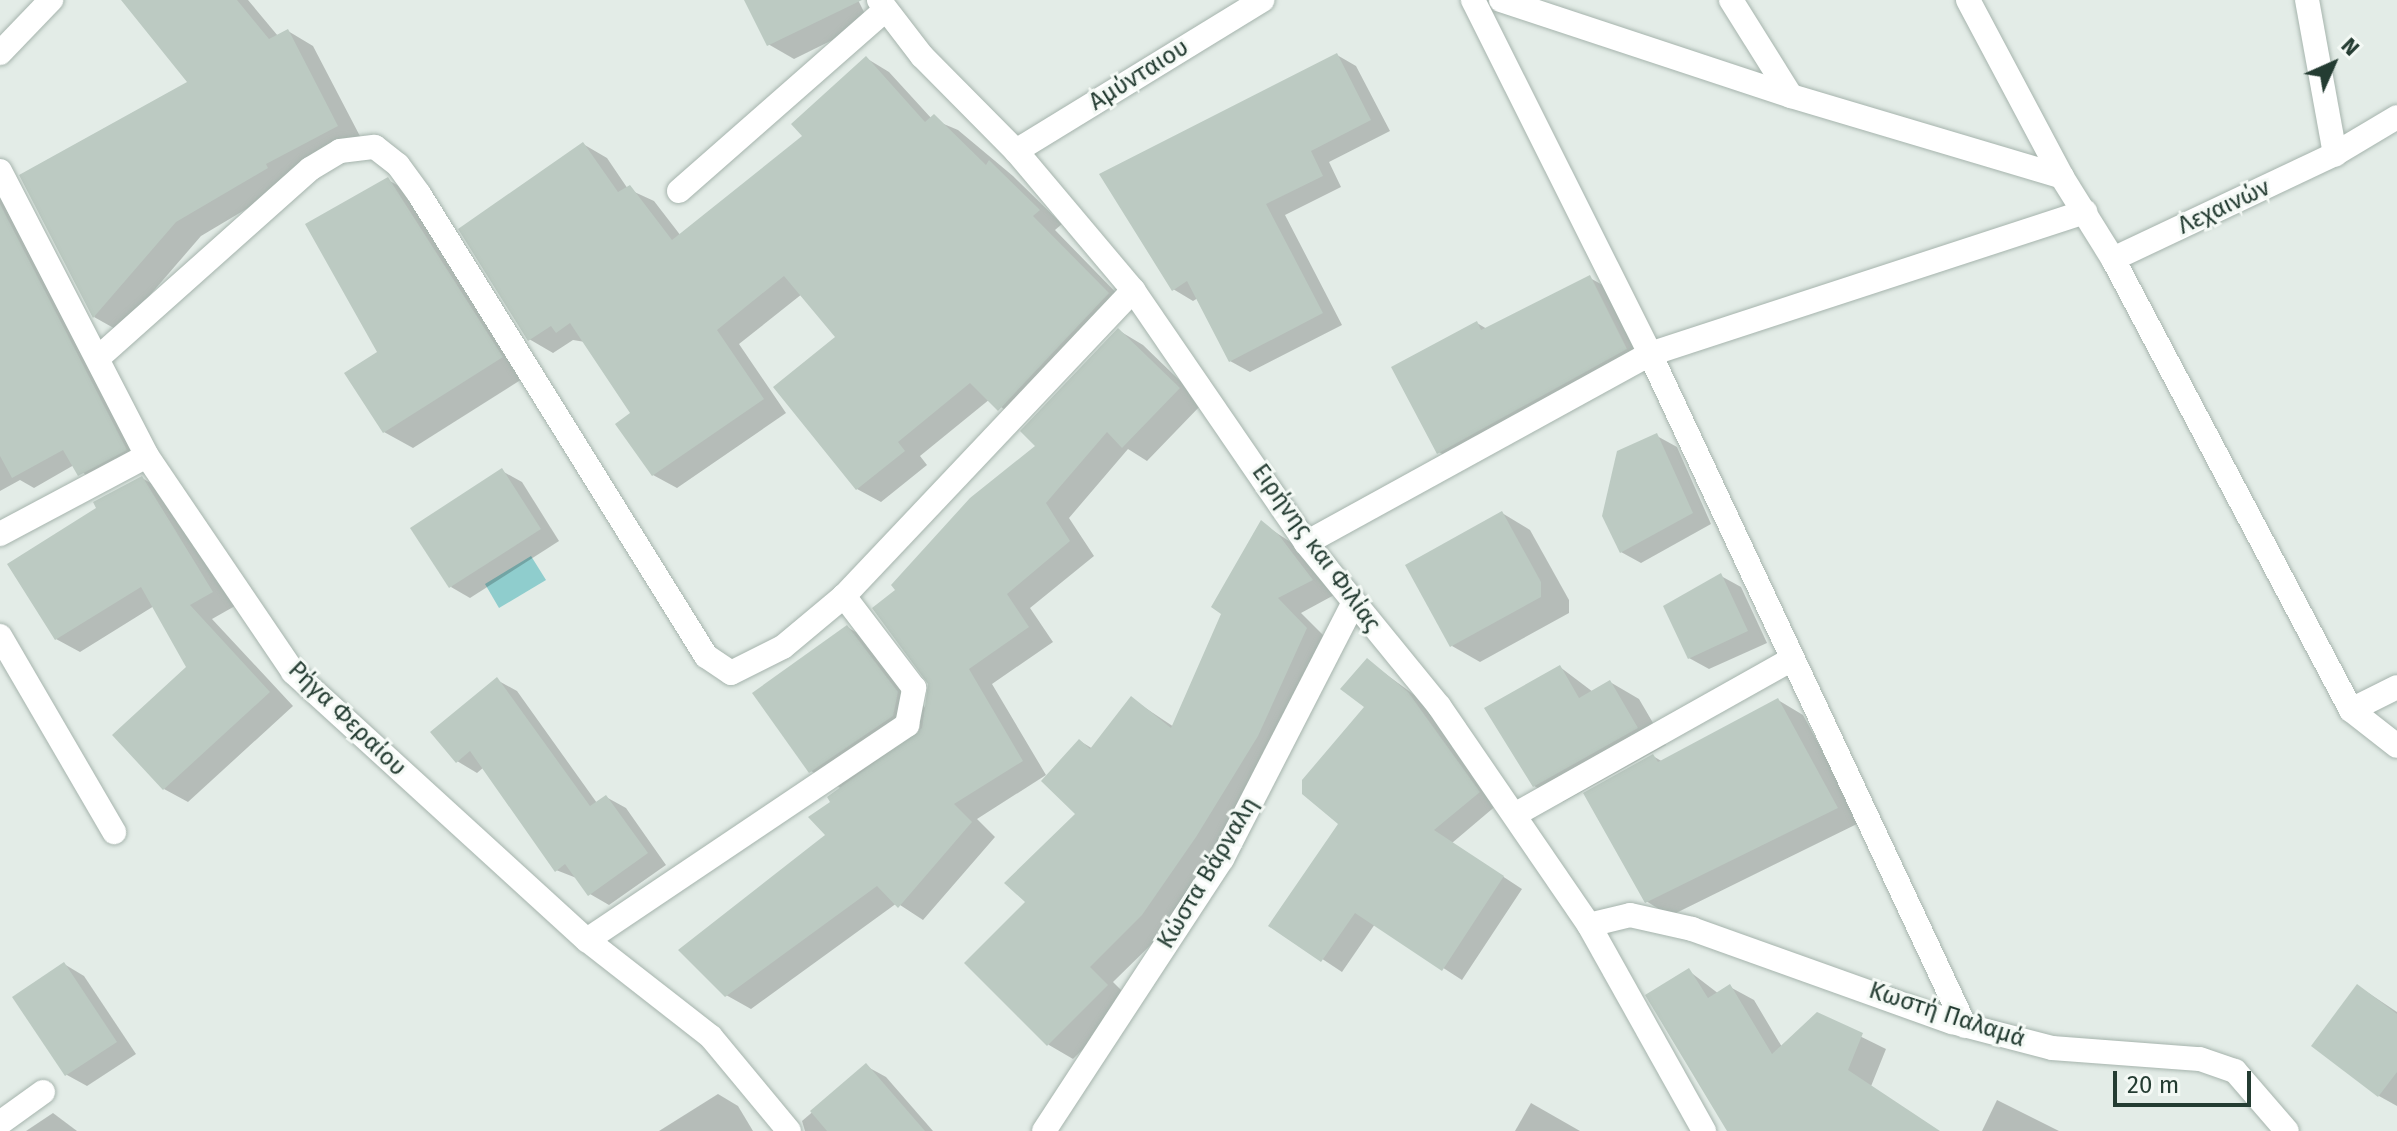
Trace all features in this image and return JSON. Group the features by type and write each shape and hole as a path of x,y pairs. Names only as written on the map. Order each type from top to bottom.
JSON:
{"street":[{"path":"0,53 51,0"},
{"name":"Αμύνταιου","path":"1016,151 1262,0"},
{"path":"1473,0 1650,354 1965,1026"},
{"path":"1501,0 1791,96 2062,177"},
{"path":"1731,0 1791,96"},
{"path":"1968,0 2062,177 2113,259 2351,710 2397,746"},
{"path":"2307,0 2335,154"},
{"path":"679,191 882,5"},
{"name":"Ειρήνης και Φιλίας","path":"882,5 1016,151 1133,290 1306,543 1439,706 1516,814 1589,925 1704,1131"},
{"name":"Λεχαινών","path":"2113,259 2335,154 2397,117"},
{"path":"98,358 310,169 340,151 375,147 398,165 419,194 706,656 731,673 783,647 844,596 1133,290"},
{"name":"Ρήγα Φεραίου","path":"0,171 147,456 293,672 587,940 711,1037 789,1131"},
{"path":"1306,543 1650,354 2085,212"},
{"path":"0,534 147,456"},
{"path":"587,940 907,725 914,707 909,680 844,596"},
{"name":"Κώστα Βάρναλη","path":"1044,1131 1222,859 1353,604"},
{"path":"0,636 114,832"},
{"path":"1516,814 1792,659"},
{"path":"2351,710 2397,687"},
{"name":"Κωστή Παλαμά","path":"1589,925 1630,915 1692,929 1965,1026 2052,1048 2200,1059 2235,1071 2287,1131"},
{"path":"0,1123 43,1092"}],"water":[{"path":"531,556 546,580 499,608 485,584"}],"building":[{"path":"121,0 237,0 269,39 288,29 338,126 266,164 268,168 176,222 93,318 19,175 187,82"},
{"path":"744,0 862,0 767,46"},
{"path":"1337,53 1371,120 1311,151 1323,176 1266,204 1323,313 1229,362 1187,281 1172,291 1099,174"},
{"path":"866,56 925,122 934,114 986,165 989,160 1040,210 1033,216 1109,293 998,411 970,383 898,442 905,451 856,490 773,387 835,337 784,276 717,330 764,399 652,476 615,424 630,413 570,323 556,333 551,326 528,341 458,229 583,142 618,192 630,185 672,240 802,136 791,124"},
{"path":"388,177 503,357 383,433 344,373 377,352 305,224"},
{"path":"0,204 127,450 78,476 63,450 12,478 0,456"},
{"path":"1590,275 1627,349 1437,454 1391,367 1477,321 1481,330"},
{"path":"1118,328 1180,388 1122,448 1107,432 1046,503 1070,541 1007,594 1029,627 969,669 1023,761 954,804 972,822 898,908 877,886 725,997 678,950 825,835 808,817 830,802 827,797 922,728 928,684 872,608 895,590 891,585 970,498 1035,446 1020,431"},
{"path":"1657,433 1693,513 1620,553 1602,516 1617,451"},
{"path":"502,468 541,529 449,588 410,528"},
{"path":"142,476 213,592 190,605 270,692 163,790 112,735 186,667 141,587 55,640 7,564 96,508 93,502"},
{"path":"1502,511 1541,582 1541,597 1450,647 1405,565"},
{"path":"1261,520 1278,534 1313,580 1278,598 1307,628 1258,736 1196,837 1142,915 1090,967 1108,985 1047,1046 964,963 1025,902 1004,883 1075,814 1041,781 1079,739 1090,749 1131,696 1171,728 1221,614 1211,607"},
{"path":"1721,573 1748,631 1688,659 1663,606"},
{"path":"847,625 898,692 893,716 809,773 752,693"},
{"path":"1367,658 1408,692 1480,792 1434,830 1504,876 1442,971 1355,913 1321,962 1268,926 1338,824 1302,794 1302,780 1364,707 1340,689"},
{"path":"1560,665 1579,698 1610,680 1638,728 1533,787 1484,708"},
{"path":"497,677 590,806 606,795 648,853 588,896 565,864 555,872 470,751 456,763 430,732"},
{"path":"1778,698 1838,808 1645,903 1583,793 1653,754 1658,762"},
{"path":"64,962 117,1042 65,1076 12,997"},
{"path":"1689,968 1708,998 1730,984 1772,1054 1817,1012 1863,1033 1848,1070 1940,1131 1727,1131 1645,995"},
{"path":"2357,984 2397,1014 2397,1072 2378,1097 2311,1046"},
{"path":"866,1063 925,1131 827,1131 810,1111"}]}
